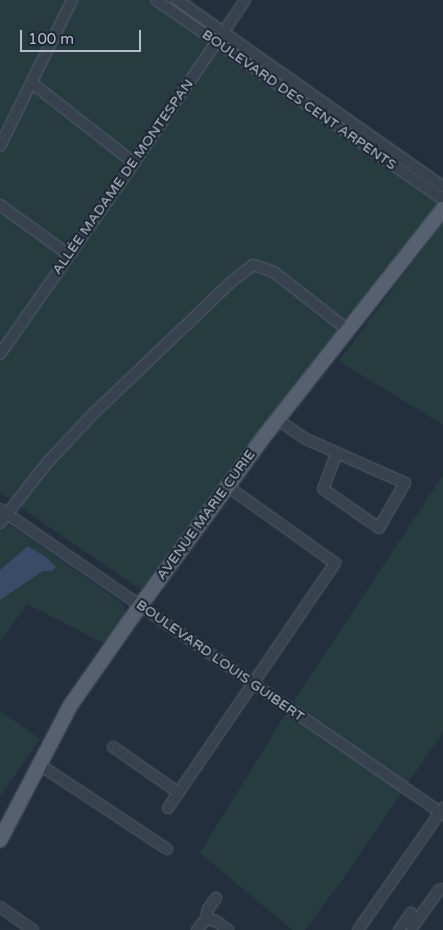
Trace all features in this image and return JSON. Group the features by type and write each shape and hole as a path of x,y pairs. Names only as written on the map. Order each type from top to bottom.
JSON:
{"main road":[{"name":"AVENUE MARIE CURIE","path":"0,840 70,706 140,606 277,419 443,209"}],"street":[{"path":"0,146 72,0"},
{"name":"BOULEVARD DES CENT ARPENTS","path":"156,0 439,197 443,197"},
{"name":"BOULEVARD DES CENT ARPENTS","path":"177,0 443,188"},
{"name":"ALLÉE MADAME DE MONTESPAN","path":"0,354 245,0"},
{"path":"32,83 134,163"},
{"path":"0,205 70,255"},
{"path":"255,256 259,267"},
{"path":"0,522 4,511 94,413 232,281 253,265 274,272 348,330"},
{"path":"277,419 306,438 405,482 379,528 323,489 337,453"},
{"path":"168,808 335,563 227,486"},
{"name":"BOULEVARD LOUIS GUIBERT","path":"4,511 140,606 442,811"},
{"path":"113,747 179,793"},
{"path":"40,764 167,849"},
{"path":"359,930 442,811"},
{"path":"412,928 438,890 443,889"},
{"path":"197,930 206,919 208,910 216,898"},
{"path":"0,907 33,930"},
{"path":"399,930 410,913"},
{"path":"206,919 216,921 228,930"}],"green space":[{"path":"0,0 191,0 443,178 443,197 141,590 0,493"},
{"path":"443,222 443,425 339,361"},
{"path":"443,475 443,732 345,876 305,930 292,930 200,853 291,705"},
{"path":"0,518 124,604 125,615 105,644 27,604 0,642"},
{"path":"0,711 40,739 0,796"}],"water":[{"path":"28,546 47,558 56,567 52,571 43,571 0,600 0,570"}]}
